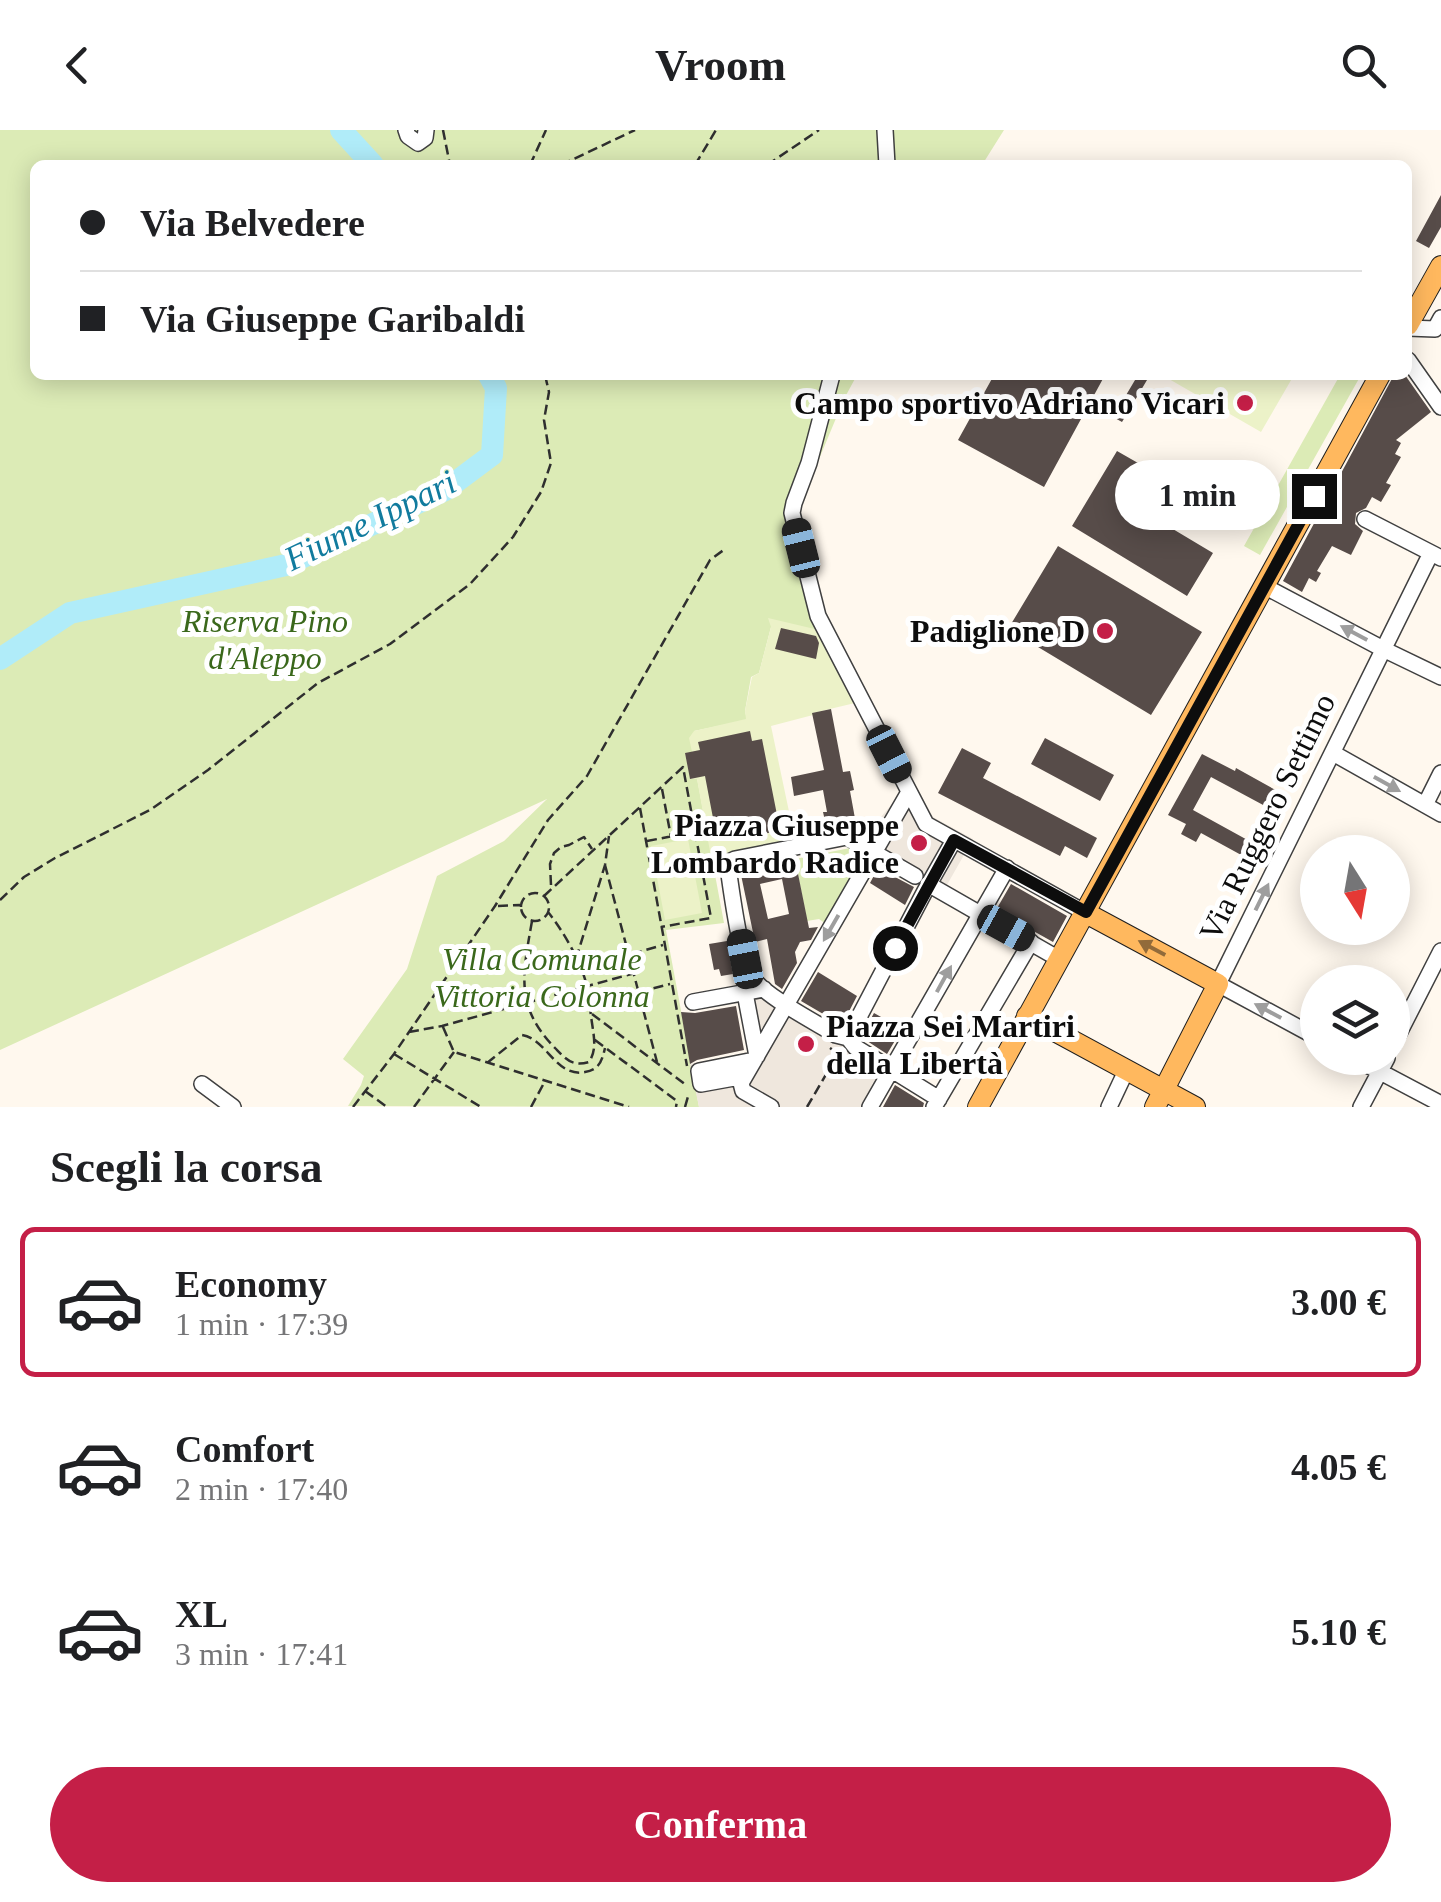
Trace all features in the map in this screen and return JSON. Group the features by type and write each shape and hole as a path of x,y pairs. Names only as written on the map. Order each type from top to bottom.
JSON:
{"main road":[{"path":"1412,319 1441,266"},
{"path":"978,1107 1377,380"},
{"path":"1086,912 1218,984"},
{"name":"Via Ruggero Settimo","path":"1159,1099 1218,984"},
{"path":"1027,1016 1126,1071 1159,1099 1195,1107"}],"street":[{"path":"406,130 418,143 425,138 426,130"},
{"path":"885,130 887,160"},
{"path":"1412,326 1435,329 1441,318"},
{"path":"1412,366 1441,407"},
{"path":"831,380 792,513 818,616 926,824 1086,912"},
{"path":"1365,520 1436,556"},
{"name":"Via Ruggero Settimo","path":"1218,984 1383,649 1436,556"},
{"path":"1264,586 1441,677"},
{"path":"1333,753 1441,814"},
{"path":"1424,805 1441,773"},
{"path":"772,1107 741,1089 746,1076 908,790"},
{"path":"772,1030 758,1013 729,863 888,829"},
{"path":"847,837 1059,959"},
{"path":"849,1036 928,886 961,844"},
{"path":"870,1107 1006,868"},
{"path":"849,1036 854,1047 895,1069 937,1103 1030,942"},
{"path":"1410,1012 1441,951"},
{"path":"1218,984 1300,1028"},
{"path":"754,991 756,1058"},
{"path":"693,1002 754,991 789,1001 836,1036 849,1036"},
{"path":"746,1076 701,1084 699,1070 756,1058"},
{"path":"1108,1107 1126,1071"},
{"path":"1362,1107 1378,1075"},
{"path":"1400,1075 1441,1104"},
{"path":"202,1084 230,1106"}],"path":[{"path":"443,130 449,160"},
{"path":"532,160 546,130"},
{"path":"572,160 635,130"},
{"path":"698,160 716,130"},
{"path":"774,160 820,130"},
{"path":"0,900 24,878 56,858 150,810 208,770 318,683 390,644 470,584 513,537 541,492 551,463 544,420 549,392 546,380"},
{"path":"353,1107 495,906 548,820 587,776 710,560 726,550"},
{"path":"544,896 683,766 711,918 661,927"},
{"path":"662,786 671,836"},
{"path":"640,807 688,1069"},
{"path":"646,842 695,832"},
{"path":"576,959 605,865 609,835"},
{"path":"552,888 549,876 554,853 584,837 593,850"},
{"path":"605,865 657,1062"},
{"path":"530,894 544,896 549,903 542,919 524,916 524,899 530,894"},
{"path":"495,906 521,905"},
{"path":"532,920 524,966 526,1003 539,1032 574,1064 582,1064 592,1058 594,1040 587,986 558,924 548,912"},
{"path":"630,955 664,945"},
{"path":"408,1032 634,973"},
{"path":"639,992 671,984"},
{"path":"590,1013 691,1086 684,1107"},
{"path":"442,1026 454,1052 629,1107"},
{"path":"487,1064 522,1034 533,1037 575,1074 594,1070 605,1048"},
{"path":"594,1040 677,1101 676,1107"},
{"path":"416,1107 454,1052"},
{"path":"394,1054 481,1107"},
{"path":"807,1107 838,1054"},
{"path":"530,1107 544,1082"},
{"path":"365,1091 387,1107"}],"green space":[{"name":"Riserva Pino d'Aleppo","path":"0,130 1004,130 985,160 30,160 30,380 854,380 800,505 783,511 808,606 819,630 771,627 759,673 751,677 747,720 694,731 697,778 724,923 666,930 699,1107 348,1106 364,1076 343,1059 407,969 437,876 504,841 547,799 0,1050"},
{"name":"Campo sportivo Adriano Vicari","path":"1171,380 1291,380 1261,432"},
{"path":"1337,380 1358,380 1260,555 1244,546"},
{"path":"768,618 819,630 855,703 771,726 795,840 711,857 697,779 690,779 685,753 692,752 689,738 694,731 746,719 752,677 759,673 771,627"},
{"path":"688,839 702,913 665,920 651,846"},
{"path":"850,848 865,857 826,924 819,919 807,921 795,859"}],"shaded area":[{"name":"Piazza Giuseppe Lombardo Radice","path":"915,784 933,817 973,839 939,899 876,863 867,848 876,823 901,793"},
{"name":"Piazza Sei Martiri della Libertà","path":"772,987 902,1067 877,1107 699,1107 690,1064 748,1053 738,994"}],"building":[{"path":"1441,195 1441,227 1429,248 1416,241"},
{"path":"991,380 1102,380 1044,487 958,440"},
{"path":"1135,380 1147,380 1122,422 1113,417"},
{"path":"1391,380 1409,380 1431,412 1396,440 1401,443 1395,454 1401,457 1386,483 1391,485 1381,502 1372,497 1366,508 1356,513 1355,524 1363,531 1351,555 1332,546 1317,571 1321,573 1316,582 1309,578 1302,592 1283,581"},
{"path":"1117,451 1138,463 1128,480 1136,484 1126,501 1213,553 1187,596 1072,526"},
{"name":"Padiglione D","path":"1058,546 1202,632 1151,715 1008,629"},
{"path":"781,628 816,636 816,659 775,649"},
{"path":"831,709 843,772 850,771 856,824 827,830 823,790 794,796 791,777 824,770 812,713"},
{"path":"750,731 752,741 762,739 780,830 717,839 705,776 690,779 685,753 700,750 698,742"},
{"path":"1045,738 1114,775 1100,801 1031,764"},
{"path":"962,748 991,763 983,778 1097,838 1087,858 1065,846 1060,856 938,793"},
{"path":"1202,754 1288,797 1278,813 1211,777 1193,810 1262,848 1254,862 1201,833 1196,842 1181,834 1186,824 1168,815"},
{"path":"795,859 809,928 818,927 811,940 800,942 795,952 797,963 782,989 775,984 767,939 755,942 740,870","holes":["782,879 789,914 768,919 760,884"]},
{"path":"878,868 914,887 905,905 870,883"},
{"path":"1011,884 1067,916 1053,942 996,910"},
{"path":"727,941 733,974 721,976 719,969 714,970 709,944"},
{"path":"818,972 857,996 842,1025 801,1001"},
{"path":"736,1006 744,1050 690,1064 681,1012"},
{"path":"874,1013 890,1022 884,1032 896,1039 887,1054 861,1037"},
{"path":"895,1085 924,1103 923,1107 883,1107"}],"waterway":[{"name":"Fiume Ippari","path":"341,130 368,160"},
{"name":"Fiume Ippari","path":"0,659 70,613 286,565 445,490 492,455 496,388 492,380"}],"place":[{"name":"Campo sportivo Adriano Vicari","path":"1245,403"},
{"name":"Padiglione D","path":"1105,631"},
{"name":"Piazza Giuseppe Lombardo Radice","path":"919,843"},
{"name":"Piazza Sei Martiri della Libertà","path":"806,1044"}],"route":[{"path":"895,948 954,840 1086,912 1314,496"}],"park label":[{"name":"Villa Comunale Vittoria Colonna","path":"542,978"}]}
